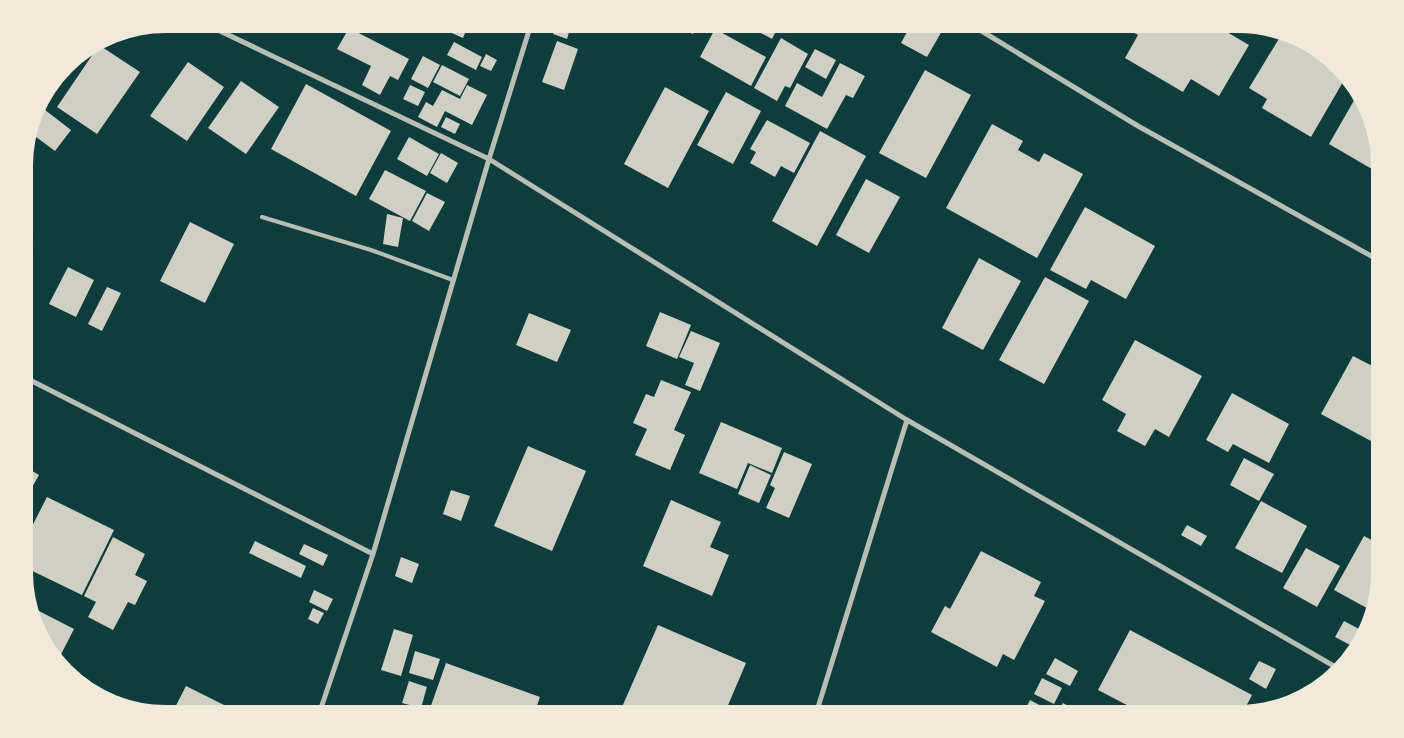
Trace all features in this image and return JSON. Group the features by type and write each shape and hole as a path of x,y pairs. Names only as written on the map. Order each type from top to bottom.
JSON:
{"street":[{"path":"218,30 489,159 907,420 1335,667"},
{"path":"321,708 373,554 489,159 529,30"},
{"path":"980,30 1138,126 1374,258"},
{"path":"30,380 373,554"},
{"path":"818,708 907,420"}],"lane":[{"path":"262,217 363,247 453,280"}],"building":[{"path":"348,30 353,30 409,59 398,80 390,76 380,95 362,85 371,66 337,49"},
{"path":"445,30 466,30 463,38"},
{"path":"555,30 570,30 567,39 553,34"},
{"path":"686,30 695,30 693,34"},
{"path":"714,30 717,30 766,57 751,86 700,57"},
{"path":"756,30 776,30 772,39"},
{"path":"908,30 942,31 927,57 901,43"},
{"path":"1129,30 1223,30 1249,45 1219,96 1191,79 1183,92 1125,58 1138,35"},
{"path":"1280,37 1314,53 1328,64 1344,81 1311,137 1262,108 1267,99 1249,88"},
{"path":"781,38 808,54 790,88 785,86 777,101 754,88"},
{"path":"557,41 578,49 564,90 542,82"},
{"path":"454,42 482,57 476,70 447,55"},
{"path":"101,46 140,72 97,134 57,107 96,49"},
{"path":"815,49 836,60 826,79 805,67"},
{"path":"486,54 497,60 491,71 480,66"},
{"path":"423,56 440,65 428,88 411,79"},
{"path":"188,62 224,87 187,141 150,116"},
{"path":"840,63 865,76 853,98 846,95 827,129 785,106 797,83 822,97"},
{"path":"442,65 469,79 460,96 433,82"},
{"path":"925,70 971,95 926,178 879,153"},
{"path":"241,81 279,107 246,154 208,128"},
{"path":"306,84 391,131 356,196 271,149"},
{"path":"410,85 425,92 418,106 403,99"},
{"path":"467,85 487,95 472,125 445,111 437,127 418,117 426,102 433,106 442,90 460,99"},
{"path":"665,87 709,111 668,188 624,164"},
{"path":"726,92 761,111 733,164 697,145"},
{"path":"1355,98 1364,114 1369,131 1373,148 1374,170 1329,144"},
{"path":"43,108 71,130 55,151 34,135"},
{"path":"446,117 460,124 455,134 441,127"},
{"path":"767,120 810,143 794,173 781,166 775,177 750,163 756,152 750,149"},
{"path":"992,124 1023,141 1018,150 1039,162 1044,153 1083,174 1037,258 946,208"},
{"path":"820,131 866,156 817,246 772,221"},
{"path":"409,137 439,154 427,176 397,159"},
{"path":"441,153 458,163 447,183 430,173"},
{"path":"385,170 426,191 410,221 369,199"},
{"path":"866,179 900,197 869,253 836,235"},
{"path":"427,193 445,202 429,231 412,221"},
{"path":"1085,207 1155,246 1126,299 1091,280 1086,289 1050,270"},
{"path":"387,214 403,218 398,247 383,244"},
{"path":"190,222 234,244 205,303 160,281"},
{"path":"979,258 1021,281 983,350 942,328"},
{"path":"68,267 94,280 76,317 49,304"},
{"path":"1045,277 1089,301 1044,384 999,360"},
{"path":"107,287 121,293 102,331 88,324"},
{"path":"660,312 691,325 677,359 646,346"},
{"path":"529,313 571,330 557,362 516,345"},
{"path":"691,331 720,343 700,391 685,385 694,363 679,357"},
{"path":"1135,340 1202,376 1169,437 1155,429 1145,446 1117,431 1126,414 1102,400"},
{"path":"1353,356 1374,367 1374,443 1321,414"},
{"path":"661,380 691,392 674,430 685,435 670,470 635,455 647,429 633,423 646,394 654,397"},
{"path":"1232,393 1289,424 1269,463 1233,444 1228,452 1206,440"},
{"path":"721,422 782,448 772,473 748,463 737,489 699,473"},
{"path":"528,446 586,471 552,551 494,526"},
{"path":"784,452 812,464 789,518 766,508 775,488 770,485"},
{"path":"1244,458 1274,474 1259,501 1230,485"},
{"path":"750,465 771,475 759,503 738,494"},
{"path":"30,470 39,475 30,491"},
{"path":"451,490 470,496 461,521 443,514"},
{"path":"47,497 114,530 82,595 30,570 30,530"},
{"path":"671,500 721,522 710,547 729,555 712,596 643,566"},
{"path":"1261,501 1307,526 1282,573 1235,548"},
{"path":"1187,525 1207,536 1201,546 1181,535"},
{"path":"1364,536 1374,541 1373,590 1368,609 1334,590"},
{"path":"113,537 145,554 135,575 147,581 135,605 128,602 113,630 88,617 96,602 84,596"},
{"path":"255,541 306,566 301,578 249,553"},
{"path":"304,544 328,555 323,566 299,554"},
{"path":"1306,548 1340,566 1317,607 1283,588"},
{"path":"981,551 1041,582 1034,596 1045,601 1014,660 1003,654 997,667 931,632 945,606 950,609"},
{"path":"401,557 419,564 412,583 395,576"},
{"path":"314,590 333,599 327,611 309,602"},
{"path":"313,608 324,613 318,624 308,619"},
{"path":"39,611 74,629 60,657 48,640 37,615"},
{"path":"1344,621 1361,630 1352,646 1335,637"},
{"path":"658,625 746,663 727,708 622,707"},
{"path":"394,629 413,635 401,676 381,670"},
{"path":"1130,630 1252,695 1245,708 1133,708 1098,690"},
{"path":"415,651 440,659 433,680 409,673"},
{"path":"1055,658 1078,671 1070,686 1046,674"},
{"path":"1259,661 1276,669 1266,689 1249,679"},
{"path":"446,663 540,697 536,708 430,708"},
{"path":"1042,678 1062,688 1054,704 1034,694"},
{"path":"409,681 427,687 421,708 402,703"},
{"path":"186,686 230,708 175,708"},
{"path":"1030,700 1045,708 1026,708"},
{"path":"1063,703 1072,708 1060,708"}]}
